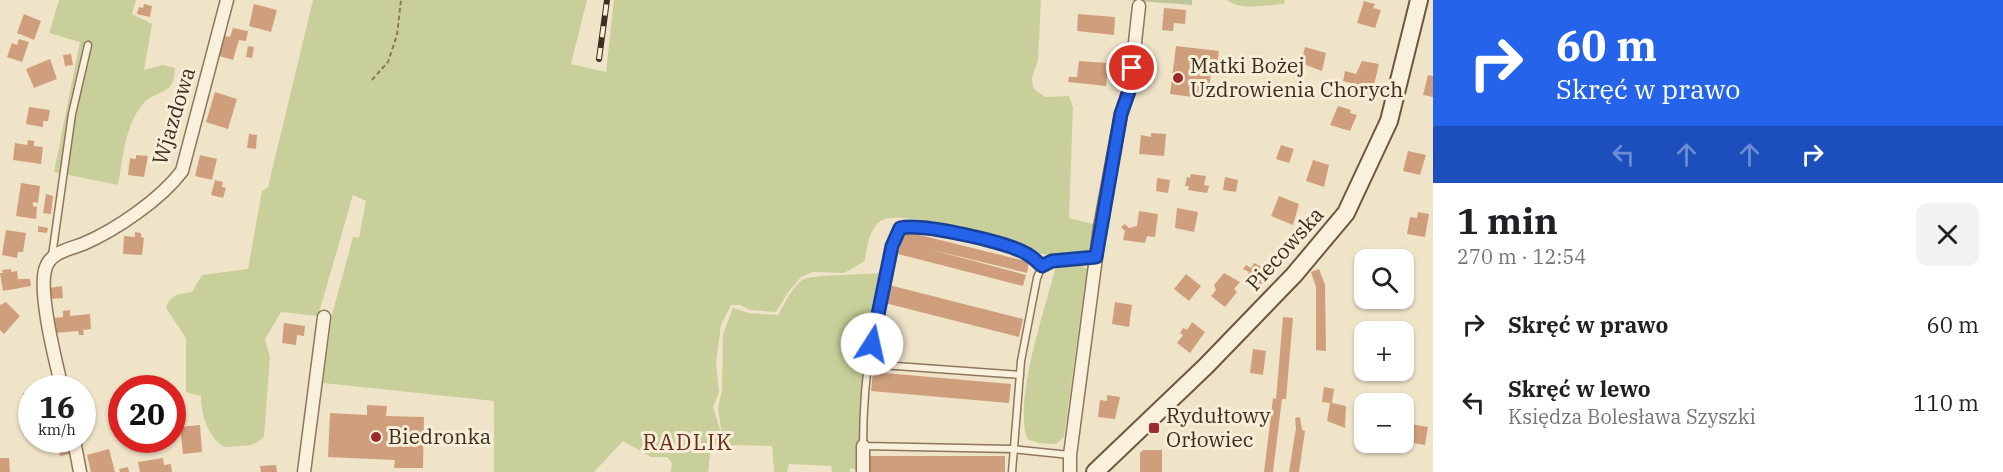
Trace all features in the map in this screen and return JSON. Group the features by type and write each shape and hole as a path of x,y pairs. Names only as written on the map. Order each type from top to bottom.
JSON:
{"street":[{"name":"Wjazdowa","path":"52,256 99,237 127,219 174,181 182,171 228,0"},
{"name":"Piecowska","path":"1095,472 1214,358 1294,275 1346,213 1389,121 1419,0"},
{"path":"1070,472 1070,455 1096,257 1121,114 1130,88 1139,6"},
{"path":"52,256 45,267 44,287 59,375"},
{"path":"304,472 324,317"},
{"path":"862,472 863,446"},
{"path":"76,453 80,472"}],"lane":[{"path":"52,256 72,114 88,45"},
{"path":"1042,266 1026,253 947,230 912,225 900,228 887,269 868,364 863,412 863,446 1012,449 1070,455"},
{"path":"1012,472 1012,449 1020,375 1037,278 1042,266 1052,261 1096,257"},
{"path":"868,364 1020,375"}],"path":[{"path":"372,80 388,62 399,26 401,0"}],"green space":[{"path":"59,0 136,0 132,14 152,24 144,70 163,65 175,68 172,84 143,104 132,121 118,185 54,172 80,42 49,33"},
{"path":"313,0 587,0 571,64 606,72 614,0 1041,0 1038,60 1032,78 1033,88 1045,97 1069,96 1073,107 1069,218 1093,224 1092,253 1041,254 1016,242 969,229 907,218 891,218 882,220 874,228 865,261 844,273 813,272 801,277 776,312 750,310 740,305 731,305 721,325 716,363 719,393 713,407 722,435 718,408 722,390 723,334 733,308 749,313 778,315 791,292 802,280 881,273 864,364 857,470 850,468 850,472 832,472 831,466 789,464 787,472 774,472 772,446 725,445 723,438 722,445 711,446 708,472 671,472 672,463 667,457 651,457 623,441 594,472 494,472 494,401 323,383 332,315 353,237 359,238 366,201 353,195 318,316 281,312 265,339 270,357 264,436 251,445 224,447 214,437 202,411 201,396 186,392 186,338 166,308 173,297 192,292 202,275 248,269 262,191 268,187"},
{"path":"1125,0 1192,0 1192,5"},
{"path":"1227,0 1285,0 1284,4 1254,6 1239,5"},
{"path":"1079,264 1087,269 1064,437 1056,444 1038,443 1027,439 1024,421 1024,400 1032,353 1056,266"}],"building":[{"path":"1364,1 1375,4 1373,8 1381,10 1375,28 1357,23"},
{"path":"144,4 152,6 150,17 137,14 139,7 143,8"},
{"path":"254,4 277,10 271,32 249,26"},
{"path":"1164,8 1186,10 1185,24 1174,23 1173,31 1162,30"},
{"path":"24,14 41,21 34,40 17,33"},
{"path":"1078,14 1115,17 1114,35 1077,31"},
{"path":"233,28 248,31 246,41 239,40 233,60 216,55 221,35 230,37"},
{"path":"19,39 29,42 22,62 7,57 12,43 17,45"},
{"path":"248,46 254,47 252,58 246,57"},
{"path":"1176,46 1219,51 1216,73 1211,72 1208,99 1170,94"},
{"path":"1305,47 1326,53 1322,71 1301,63"},
{"path":"71,54 73,65 65,66 63,55"},
{"path":"50,59 57,79 34,88 26,69"},
{"path":"1079,61 1108,63 1106,86 1068,82 1069,77 1077,77"},
{"path":"1362,61 1379,64 1373,89 1343,81 1345,71 1356,74"},
{"path":"1428,75 1433,76 1433,97 1423,95"},
{"path":"215,92 237,99 228,129 206,122"},
{"path":"1338,106 1351,110 1350,113 1357,115 1350,131 1330,125"},
{"path":"29,107 50,110 48,121 43,121 43,127 26,124"},
{"path":"1151,133 1166,134 1164,156 1139,154 1141,135 1151,137"},
{"path":"249,134 257,135 256,149 247,148"},
{"path":"28,140 34,141 34,146 43,147 41,164 13,160 15,143 27,145"},
{"path":"1281,145 1294,149 1289,163 1276,159"},
{"path":"1408,151 1426,155 1420,175 1403,171"},
{"path":"136,155 148,156 144,177 128,175 130,158 136,159"},
{"path":"200,155 217,159 212,180 195,176"},
{"path":"1313,160 1329,165 1324,187 1306,181"},
{"path":"1191,174 1206,176 1204,185 1209,186 1207,193 1188,190 1189,186 1185,186 1187,177 1190,178"},
{"path":"1225,177 1238,180 1236,192 1223,190"},
{"path":"1157,178 1170,180 1168,193 1156,191"},
{"path":"215,180 223,182 222,187 226,188 223,198 211,195"},
{"path":"21,183 40,186 38,203 33,202 33,206 37,207 36,219 16,216"},
{"path":"46,194 53,196 51,214 43,213"},
{"path":"1279,196 1299,204 1293,225 1271,216"},
{"path":"1177,208 1198,212 1194,232 1175,228"},
{"path":"1139,211 1158,214 1155,237 1147,236 1145,243 1123,240 1125,231 1121,227 1125,224 1129,228 1137,226"},
{"path":"1418,212 1429,214 1425,237 1407,234 1410,217 1417,218"},
{"path":"38,226 48,228 47,233 38,232"},
{"path":"6,230 26,233 23,252 18,252 17,258 2,255"},
{"path":"904,231 1029,262 1027,273 929,249 1026,275 1023,286 898,254"},
{"path":"135,232 141,233 141,237 144,238 142,255 123,254 124,236 135,237"},
{"path":"1254,263 1272,272 1269,278 1266,276 1260,287 1245,278 1249,272 1243,269 1246,265 1251,268"},
{"path":"11,269 11,272 17,271 18,279 30,279 31,286 3,291 0,273 3,273 2,270"},
{"path":"1319,269 1325,285 1326,351 1316,350 1316,287 1311,272"},
{"path":"1224,273 1240,282 1234,289 1237,292 1225,307 1211,296 1216,290 1214,285"},
{"path":"1186,274 1201,286 1189,301 1174,289"},
{"path":"889,285 1023,319 1019,337 885,303"},
{"path":"62,286 63,298 49,299 49,288"},
{"path":"6,302 20,316 4,334 0,330 0,305"},
{"path":"1115,302 1132,305 1129,327 1112,324"},
{"path":"70,310 70,316 90,314 91,329 83,330 84,335 79,335 78,331 55,333 54,318 63,317 63,311"},
{"path":"1283,317 1293,318 1286,399 1282,399 1273,472 1264,472 1273,398 1276,399"},
{"path":"1192,322 1205,332 1190,353 1177,343 1183,335 1180,333 1183,328 1187,330"},
{"path":"284,323 305,326 304,336 297,335 296,345 282,343"},
{"path":"1253,349 1266,351 1263,375 1250,373"},
{"path":"873,372 1011,384 1009,403 871,391"},
{"path":"1324,387 1334,389 1332,403 1346,406 1345,428 1327,421 1330,403 1322,402"},
{"path":"1107,395 1120,397 1115,419 1098,417 1100,400 1107,401"},
{"name":"Biedronka","path":"367,405 387,406 386,416 424,417 423,468 394,468 395,460 328,457 330,413 367,415"},
{"path":"1300,417 1302,430 1305,431 1299,472 1289,472 1296,428 1295,418"},
{"path":"200,425 202,452 183,454 186,453 186,426"},
{"path":"1414,425 1428,427 1425,445 1414,443"},
{"path":"108,449 115,472 91,472 87,455"},
{"path":"1143,450 1162,450 1162,472 1140,472 1140,453"},
{"path":"867,456 1005,456 1005,472 866,472"},
{"path":"0,458 9,458 10,472 0,472"},
{"path":"163,458 164,465 171,464 172,472 140,472 138,462"},
{"path":"276,465 277,472 261,472 260,466"},
{"path":"128,467 129,472 120,472 119,469"}],"railway":[{"path":"599,59 607,0"}],"place":[{"name":"Matki Bożej Uzdrowienia Chorych","path":"1178,78"},
{"name":"Rydułtowy Orłowiec","path":"1154,428"},
{"name":"Biedronka","path":"376,437"}],"district":[{"name":"RADLIK","path":"688,442"}],"route":[{"path":"872,344 892,246 900,228 912,225 947,230 1026,253 1042,266 1052,261 1096,257 1121,114 1130,88 1132,68"}]}
